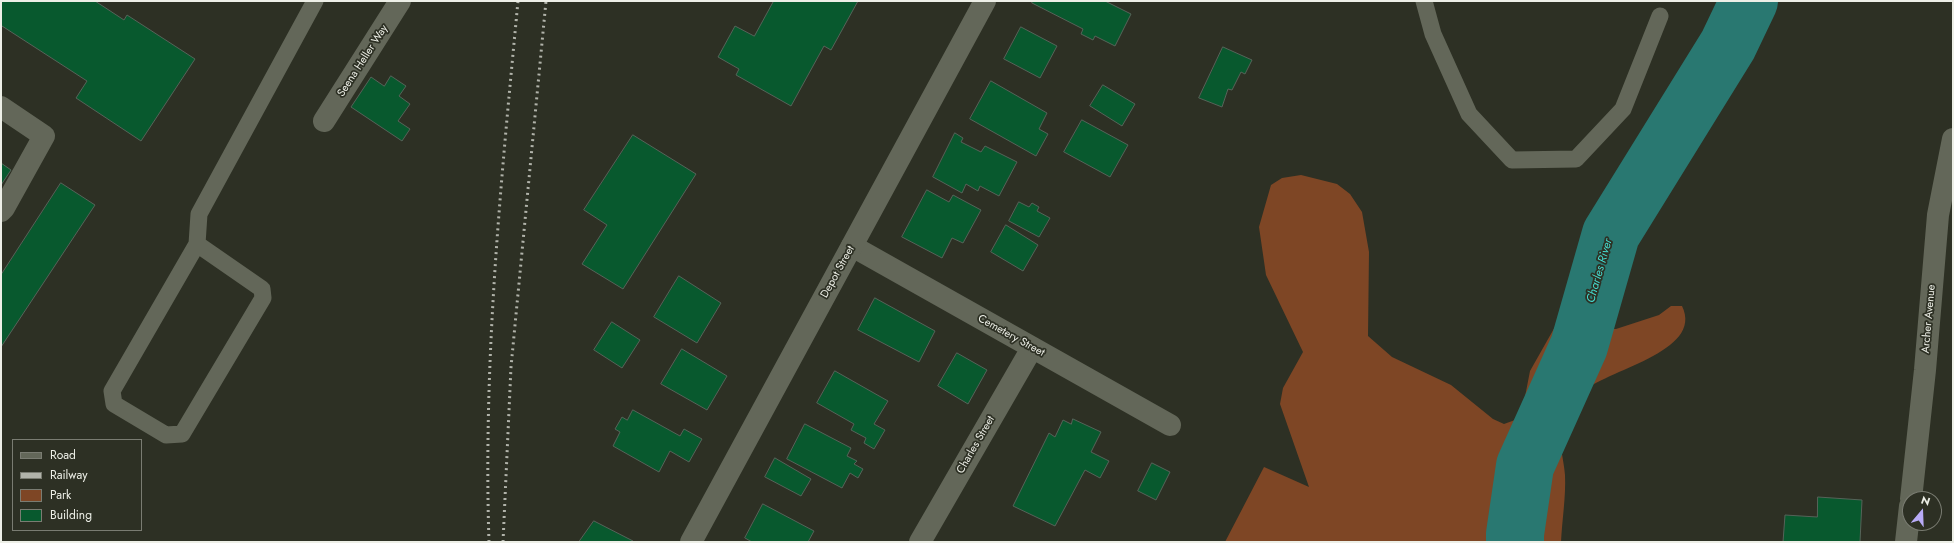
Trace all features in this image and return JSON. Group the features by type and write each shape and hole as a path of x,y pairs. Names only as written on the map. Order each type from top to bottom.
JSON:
{"street":[{"name":"Seena Heller Way","path":"324,121 400,1"},
{"name":"Depot Street","path":"691,542 985,1"},
{"path":"1,107 44,136 1,211"},
{"name":"Archer Avenue","path":"1912,491 1925,370 1938,215 1953,139"},
{"name":"Cemetery Street","path":"852,246 1170,425"},
{"name":"Charles Street","path":"920,542 1032,348"},
{"path":"1906,542 1907,531"}],"lane":[{"path":"197,244 262,289 263,298 182,434 166,435 114,404 112,391 197,244 199,214 315,1"},
{"path":"1424,1 1433,34 1469,114 1512,160 1576,159 1623,109 1660,16"}],"green space":[{"path":"1301,175 1337,184 1350,194 1362,212 1369,252 1368,336 1392,357 1451,385 1493,419 1504,424 1515,420 1523,407 1530,371 1556,325 1566,319 1584,321 1609,329 1616,329 1659,315 1671,306 1682,306 1685,322 1679,336 1666,348 1593,385 1582,393 1565,420 1561,430 1561,450 1565,483 1561,542 1225,542 1264,467 1309,487 1280,404 1283,388 1303,352 1266,275 1259,227 1271,185 1282,178"}],"building":[{"path":"1,1 95,1 124,20 127,15 195,59 141,141 76,98 87,81 2,26 1,28"},
{"path":"774,1 858,1 831,50 824,46 791,106 736,75 739,69 718,57 735,26 754,36"},
{"path":"1033,1 1105,1 1131,14 1115,46 1095,36 1093,40 1081,34 1083,29 1032,3"},
{"path":"1021,27 1057,46 1040,78 1004,59"},
{"path":"1223,47 1252,60 1245,74 1241,72 1232,90 1228,89 1222,107 1199,98"},
{"path":"391,76 406,86 399,96 410,104 398,121 410,129 402,141 351,107 371,77 384,86"},
{"path":"991,81 1047,113 1039,129 1048,134 1036,156 970,119"},
{"path":"1103,85 1135,104 1122,126 1090,106"},
{"path":"1082,120 1128,145 1110,177 1064,152"},
{"path":"955,133 963,138 961,142 981,152 985,146 1017,162 999,196 980,186 978,191 966,184 962,193 933,177"},
{"path":"633,135 696,174 623,289 582,264 607,225 584,210"},
{"path":"1,163 11,170 1,185"},
{"path":"61,183 95,205 1,347 1,275"},
{"path":"927,190 949,202 953,195 981,210 963,243 952,238 942,258 902,237"},
{"path":"1019,202 1029,207 1032,203 1039,207 1037,211 1050,218 1039,237 1009,221"},
{"path":"1006,225 1038,245 1023,271 991,252"},
{"path":"679,276 721,303 697,343 654,317"},
{"path":"875,298 935,331 919,362 858,330"},
{"path":"612,322 640,340 622,368 594,350"},
{"path":"682,349 727,376 707,410 661,384"},
{"path":"957,353 987,370 968,404 938,386"},
{"path":"835,371 888,401 874,424 885,430 874,449 864,443 866,438 851,430 854,424 817,403"},
{"path":"633,410 680,436 684,429 702,439 689,462 670,451 659,472 613,446 620,432 615,429 622,417 627,420"},
{"path":"1073,419 1101,432 1091,452 1109,461 1100,478 1085,470 1055,526 1013,506 1049,433 1055,437 1063,420 1071,424"},
{"path":"805,424 851,448 847,456 857,461 854,464 863,469 858,478 850,473 842,488 787,459"},
{"path":"775,458 811,479 801,496 765,477"},
{"path":"1152,463 1170,472 1156,500 1138,491"},
{"path":"1818,497 1862,500 1860,542 1783,542 1785,515 1817,517"},
{"path":"763,504 814,531 808,542 752,542 745,538"},
{"path":"594,521 633,541 633,542 579,542"}],"waterway":[{"name":"Charles River","path":"1515,542 1525,466 1579,346 1611,234 1728,45 1749,1"}],"railway":[{"path":"489,542 488,474 491,339 505,136 518,1"},
{"path":"503,542 511,367 546,1"}]}
